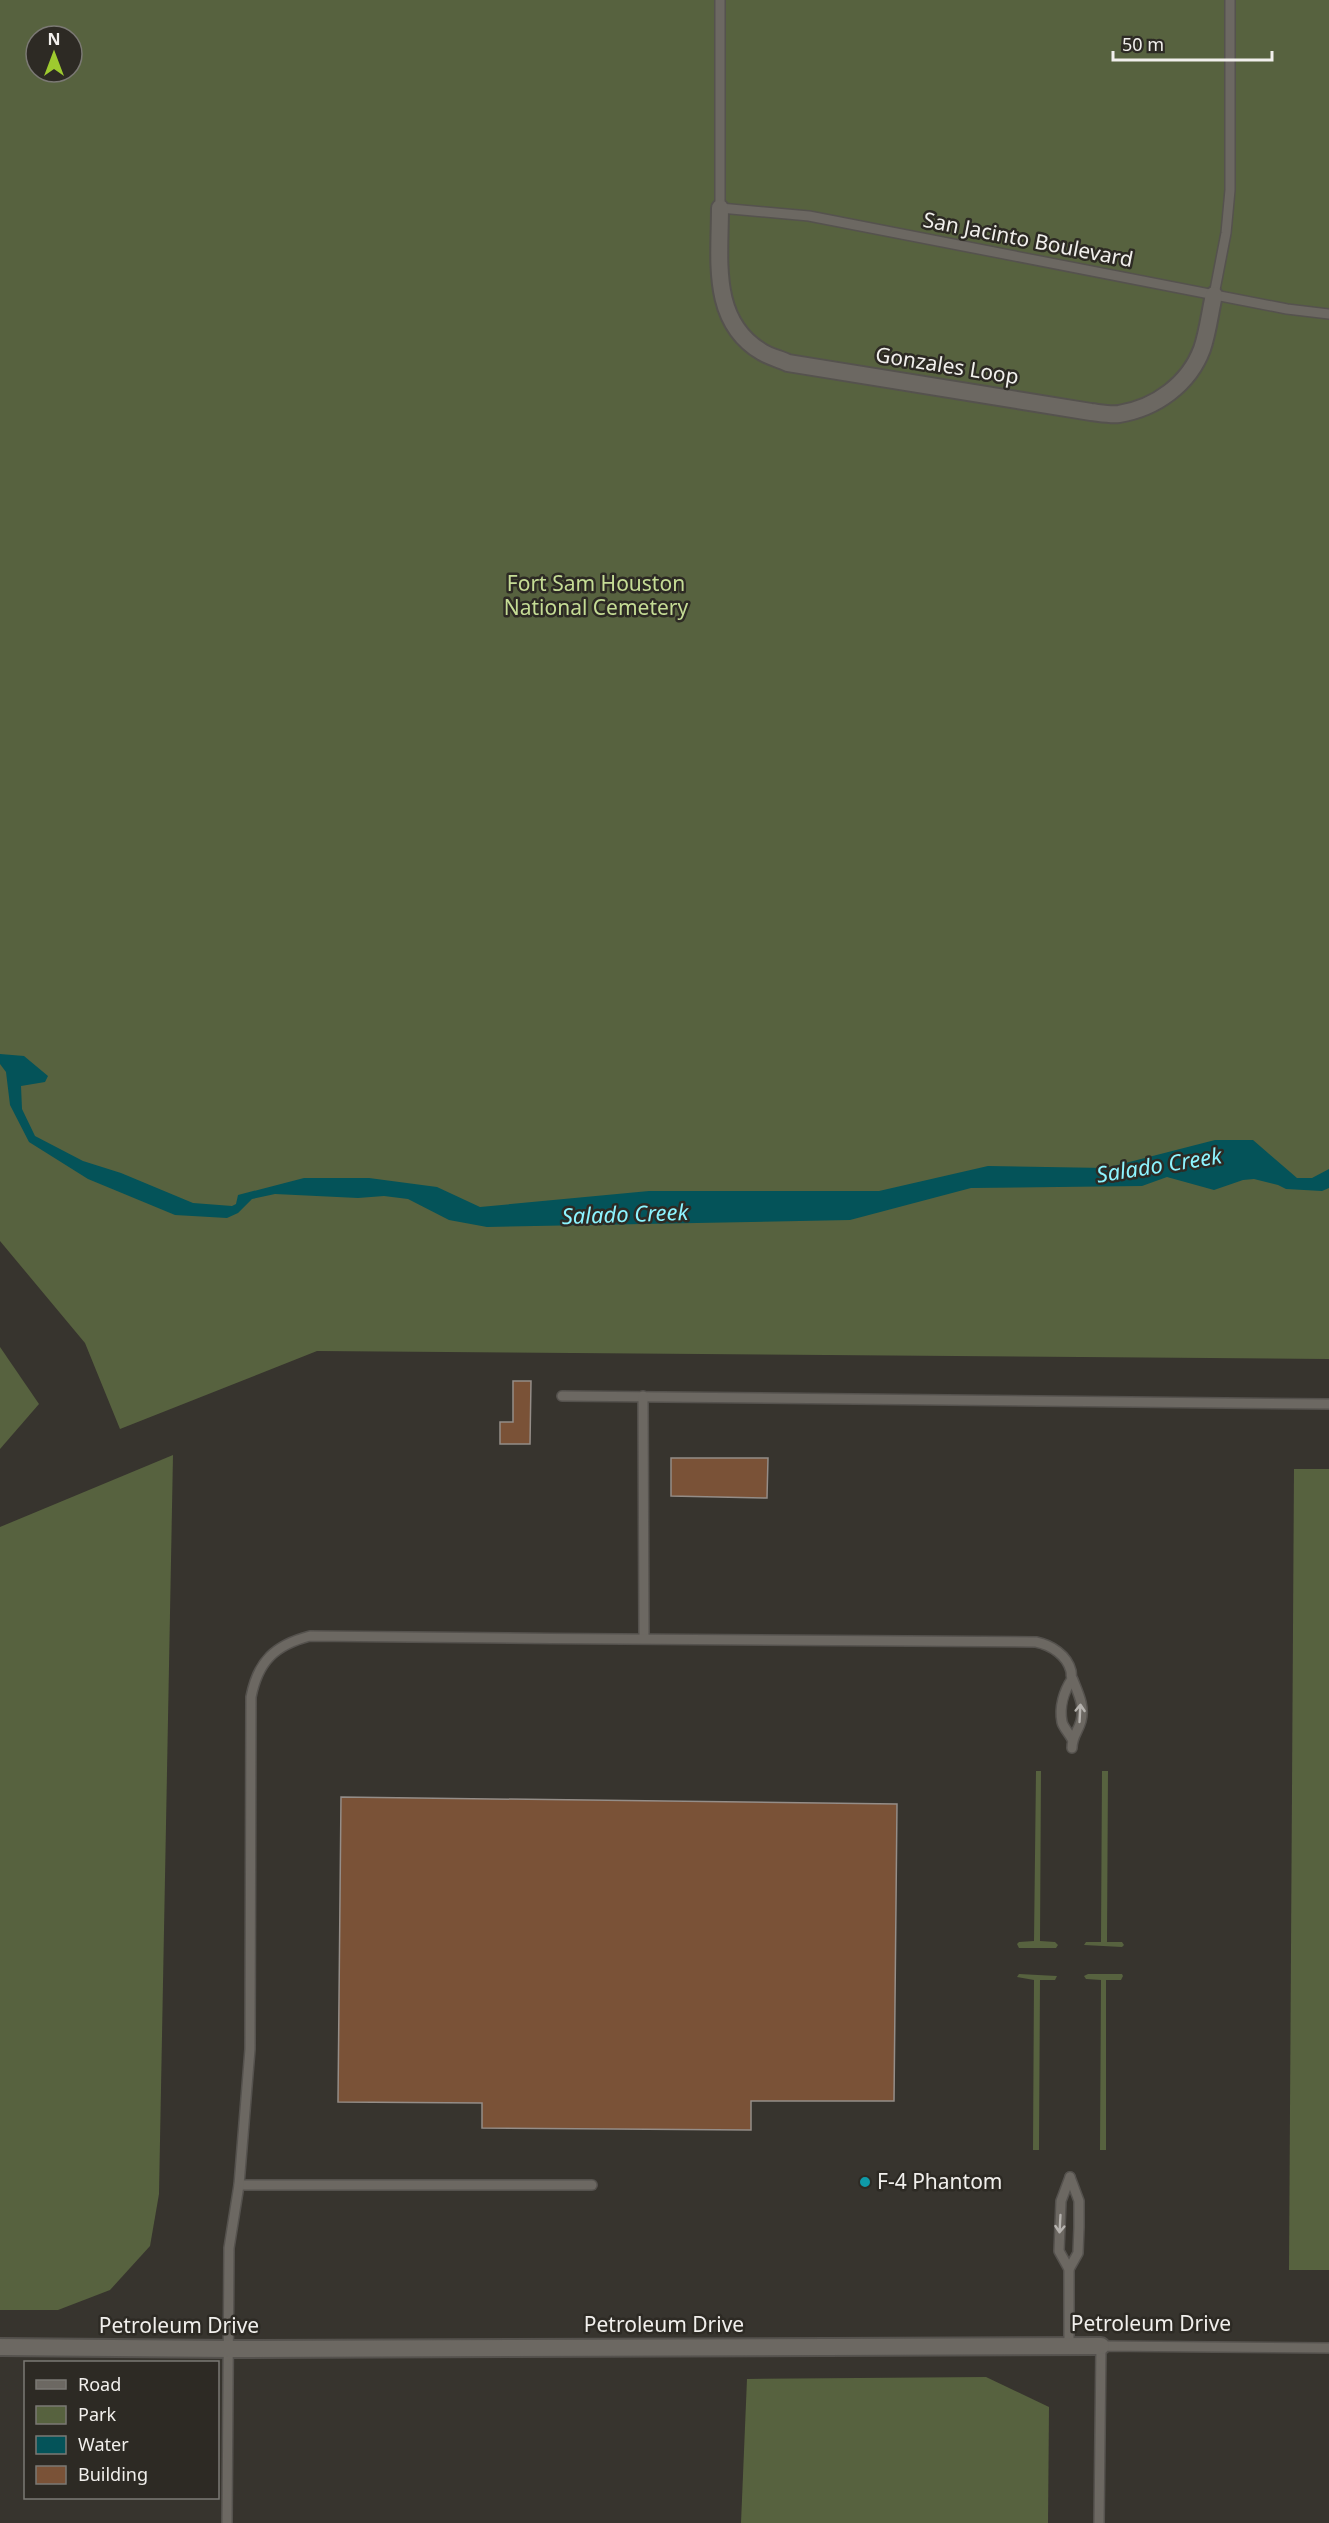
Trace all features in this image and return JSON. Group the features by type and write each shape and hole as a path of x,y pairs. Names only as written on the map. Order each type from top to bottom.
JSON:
{"street":[{"name":"Gonzales Loop","path":"720,208 720,290 728,315 741,336 763,352 788,363 1091,412 1118,414 1147,406 1171,392 1191,372 1202,348 1214,294"},
{"name":"Petroleum Drive","path":"0,2347 229,2349 1101,2346"}],"lane":[{"path":"720,0 720,208"},
{"path":"1214,294 1226,233 1230,190 1230,0"},
{"name":"San Jacinto Boulevard","path":"720,208 809,216 1287,309 1329,314"},
{"path":"562,1396 1329,1404"},
{"path":"643,1396 644,1638"},
{"path":"226,2523 229,2248 239,2185 250,2049 252,1697 254,1683 263,1665 279,1648 291,1641 310,1636 644,1638 741,1642 1036,1642 1053,1648 1071,1670 1071,1679 1063,1698 1062,1723 1071,1743 1081,1722 1081,1710 1080,1694 1071,1679"},
{"path":"1069,2269 1078,2253 1079,2227 1079,2201 1070,2177 1061,2201 1059,2251 1069,2269 1069,2346"},
{"path":"239,2185 592,2185"},
{"path":"1099,2523 1101,2346"},
{"name":"Petroleum Drive","path":"1101,2346 1329,2348"}],"green space":[{"name":"Fort Sam Houston National Cemetery","path":"0,0 1329,0 1329,1359 317,1351 120,1429 85,1343 0,1241"},
{"path":"0,1347 39,1404 0,1449"},
{"path":"173,1455 159,2194 150,2246 110,2290 58,2310 0,2310 0,1527"},
{"path":"1294,1469 1329,1469 1329,2270 1289,2270"},
{"path":"1036,1771 1041,1771 1040,1941 1055,1942 1058,1945 1056,1948 1019,1948 1017,1944 1034,1941"},
{"path":"1102,1771 1108,1771 1107,1942 1122,1942 1124,1945 1122,1947 1084,1945 1086,1942 1101,1942"},
{"path":"1019,1974 1057,1976 1055,1980 1040,1980 1039,2150 1033,2150 1034,1980 1017,1977"},
{"path":"1122,1974 1123,1976 1121,1980 1106,1980 1106,2150 1100,2150 1101,1980 1086,1979 1084,1976"},
{"path":"986,2377 1049,2407 1048,2523 741,2523 747,2379"}],"water":[{"name":"Salado Creek","path":"0,1054 24,1056 48,1076 45,1082 21,1086 22,1109 35,1136 83,1161 121,1173 193,1203 232,1206 236,1204 238,1195 304,1178 369,1178 437,1187 480,1207 649,1191 879,1191 988,1166 1106,1168 1215,1140 1253,1140 1297,1178 1312,1178 1329,1169 1329,1188 1322,1191 1286,1189 1254,1179 1243,1180 1214,1190 1167,1177 1142,1186 971,1188 850,1220 487,1227 449,1220 408,1199 384,1196 358,1198 275,1194 252,1199 238,1213 227,1218 175,1215 88,1179 29,1142 10,1105 6,1072 0,1064"}],"building":[{"path":"513,1381 531,1381 530,1444 500,1444 500,1422 513,1422"},
{"path":"671,1458 768,1458 767,1498 671,1496"},
{"path":"341,1797 897,1804 894,2101 751,2101 751,2130 482,2128 482,2103 338,2102"}],"place":[{"name":"F-4 Phantom","path":"865,2182"}]}
